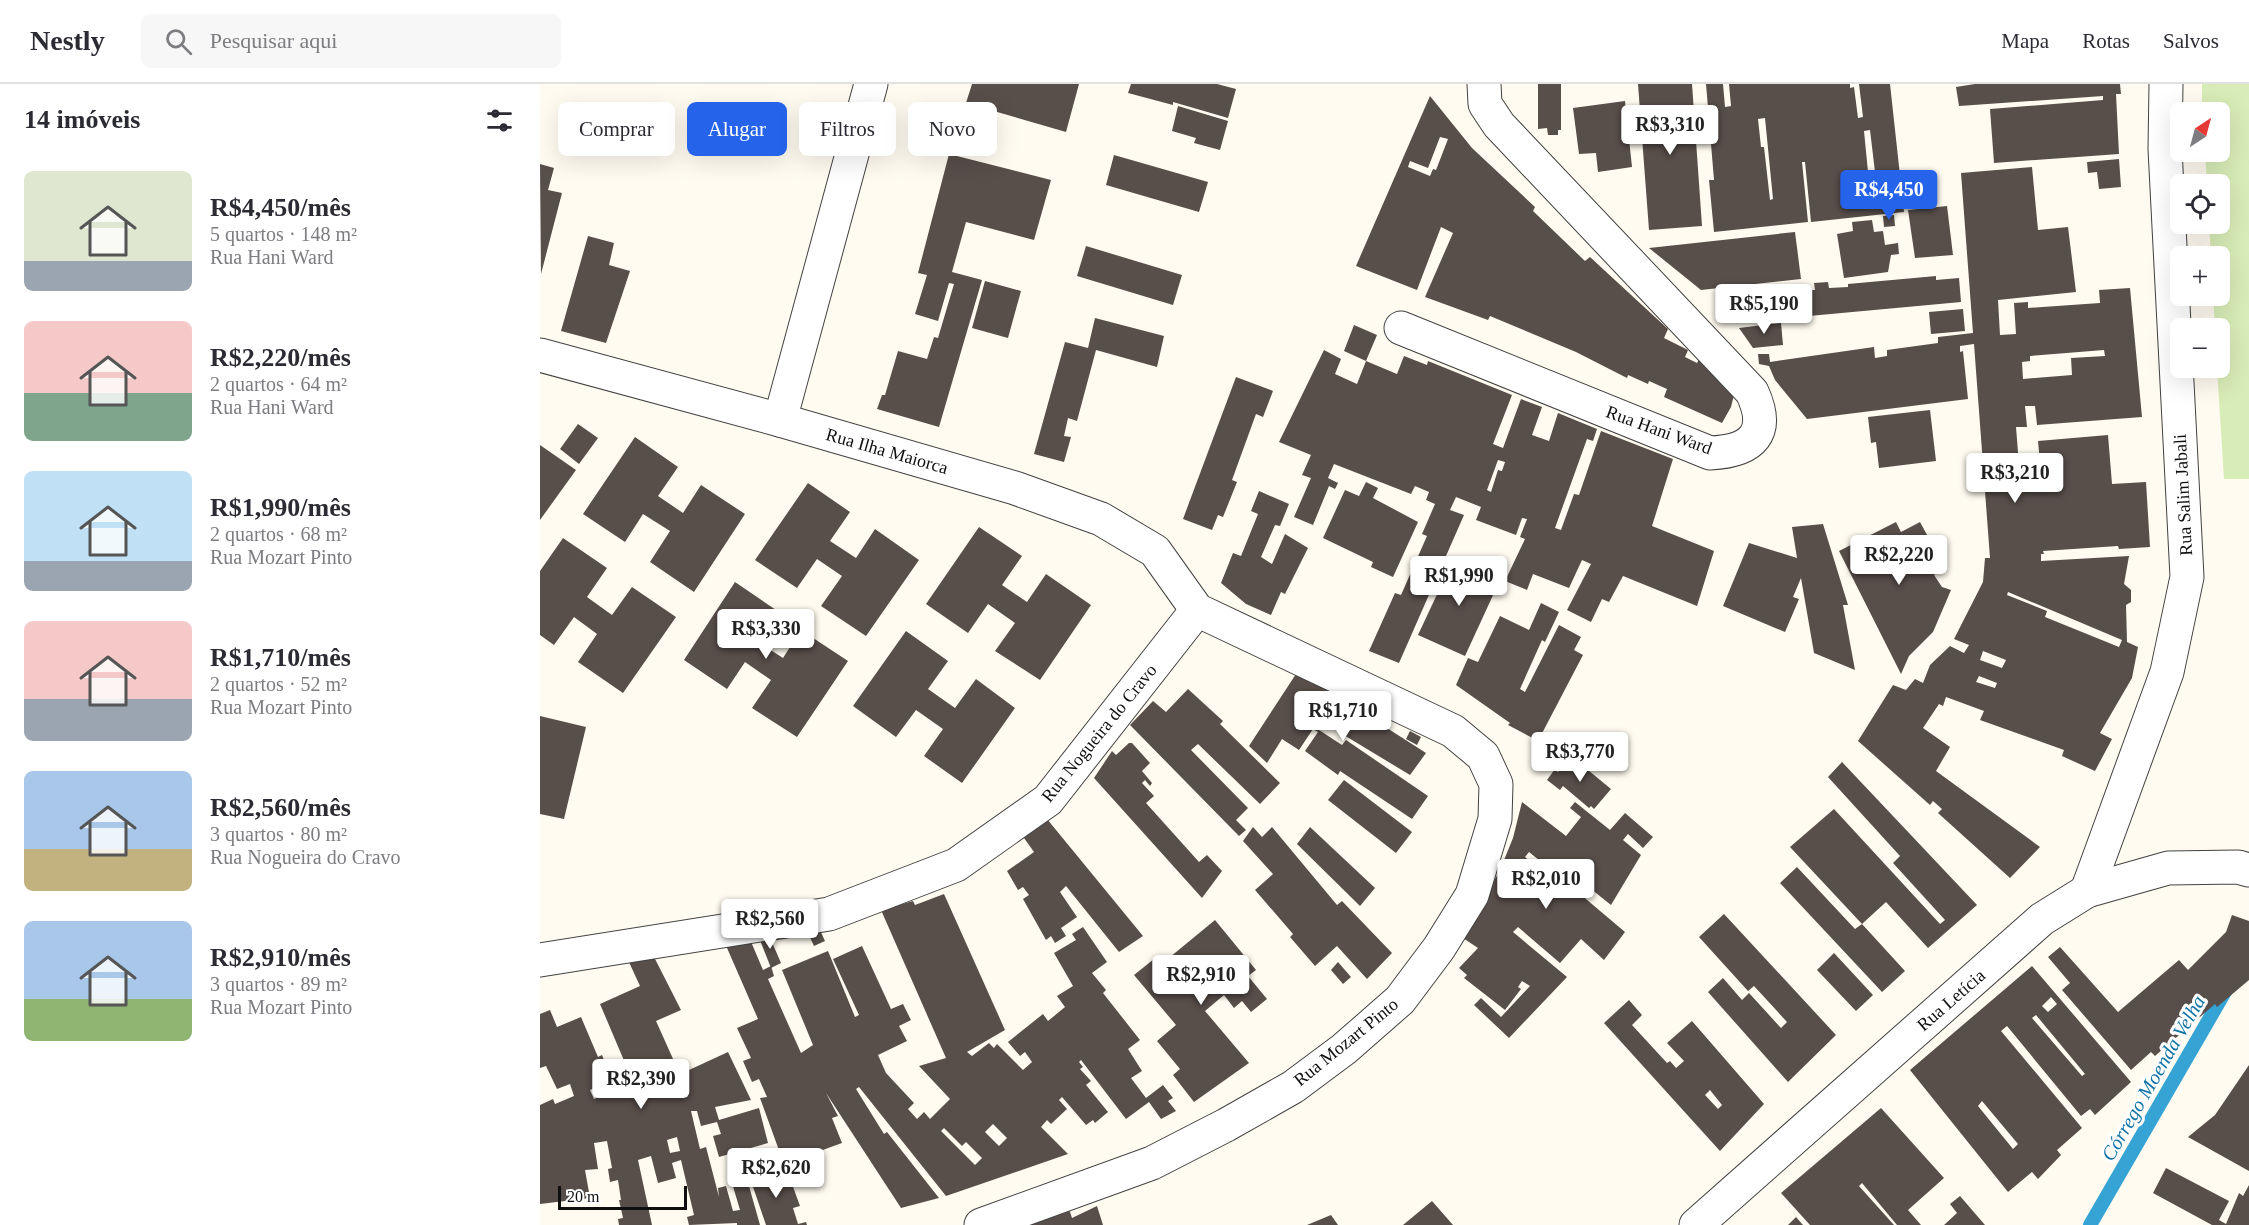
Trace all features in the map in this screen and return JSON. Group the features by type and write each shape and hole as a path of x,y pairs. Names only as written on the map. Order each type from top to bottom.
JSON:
{"street":[{"path":"780,420 871,84"},
{"name":"Rua Hani Ward","path":"1401,328 1710,453 1734,452 1750,442 1758,430 1761,412 1752,392 1499,125 1485,104 1484,84"},
{"name":"Rua Salim Jabali","path":"2087,891 2167,672 2187,577 2165,149 2166,84"},
{"name":"Rua Ilha Maiorca","path":"540,355 780,420 1015,488 1101,519 1155,551 1197,610"},
{"name":"Rua Nogueira do Cravo","path":"540,960 829,914 956,865 1048,800 1197,610"},
{"name":"Rua Mozart Pinto","path":"981,1225 1152,1163 1293,1087 1344,1049 1400,1000 1439,948 1472,895 1495,819 1497,784 1483,756 1453,731 1197,610"},
{"name":"Rua Letícia","path":"1696,1225 2042,920 2087,891 2168,868 2238,867 2249,870"}],"green space":[{"path":"2202,84 2249,84 2249,479 2224,479 2218,378 2230,378 2230,318 2214,318 2214,306 2230,306 2230,246 2210,246 2210,234 2230,234 2230,174 2206,174 2206,162 2230,162 2230,102 2202,102"}],"building":[{"path":"972,84 1079,84 1066,132 997,112 997,102 966,102"},
{"path":"1131,84 1217,84 1236,89 1228,118 1173,102 1173,105 1128,93"},
{"path":"1538,84 1561,84 1561,130 1558,130 1558,135 1548,135 1547,128 1538,129"},
{"path":"1638,84 1692,84 1702,226 1649,230"},
{"path":"1706,84 1723,84 1725,107 1731,106 1729,84 1850,84 1850,88 1854,87 1858,118 1863,117 1859,84 1890,84 1904,212 1811,222 1805,162 1802,162 1808,222 1714,232 1709,180 1714,180","holes":["1765,118 1773,199 1770,200 1764,147 1761,147 1758,119","1870,130 1875,172 1868,172 1864,131"]},
{"path":"1975,84 2120,84 2121,94 2116,94 2119,154 1994,163 1990,109 2103,100 2103,96 1959,106 1956,87"},
{"path":"1430,96 1472,148 1535,207 1533,211 1585,261 1590,257 1668,329 1664,338 1688,350 1685,357 1697,363 1700,357 1734,395 1731,407 1722,423 1664,397 1667,389 1649,381 1648,384 1628,375 1627,378 1576,352 1490,316 1488,320 1425,297 1453,233 1441,227 1417,290 1356,266","holes":["1440,137 1448,139 1436,170 1433,169 1430,176 1408,167 1410,161 1428,168"]},
{"path":"1625,101 1632,167 1598,172 1596,153 1579,154 1573,108"},
{"path":"1178,106 1228,121 1220,150 1194,143 1196,138 1172,131"},
{"path":"1114,155 1208,182 1199,212 1106,185"},
{"path":"948,156 957,156 1051,180 1034,240 966,222 952,272 982,280 939,427 877,409 882,395 885,395 898,351 927,359 934,337 938,338 954,284 949,283 938,321 915,314 927,275 918,273"},
{"path":"2119,159 2121,187 2099,189 2097,172 2088,173 2087,162"},
{"path":"540,164 554,168 548,190 562,193 541,274"},
{"path":"2032,167 2038,230 2068,227 2076,292 1998,300 2000,335 2016,334 2014,303 2028,302 2028,308 2100,303 2099,290 2130,288 2142,417 2037,425 2035,406 2025,406 2027,427 2016,427 2019,465 2040,463 2038,441 2108,435 2112,484 2146,482 2150,547 2119,549 2118,546 2043,551 2044,554 2041,554 2041,561 2129,556 2124,584 2131,590 2131,602 2126,605 2127,642 2138,647 2132,678 2100,733 2112,739 2095,771 2062,756 2064,750 1980,720 1984,711 1946,697 1943,706 1939,704 1923,728 1950,747 1936,771 2040,847 2010,878 1938,813 1942,809 1933,801 1930,805 1858,741 1893,685 1906,690 1915,679 1923,683 1930,665 1950,646 1964,653 1969,645 1954,639 1983,582 1985,558 1990,558 1974,344 1960,346 1960,352 1963,351 1968,399 1807,419 1775,380 1769,366 1759,364 1758,354 1769,354 1770,362 1874,347 1875,358 1887,356 1887,350 1938,343 1938,337 1973,333 1961,173","holes":["2104,350 2105,356 2071,358 2072,375 2023,379 2022,362 2030,361 2030,356","2008,592 2122,640 2119,647 2045,617 2047,611 2007,595","1983,651 2006,660 2002,668 1980,660","1979,676 1997,683 1995,688 1976,682"]},
{"path":"1947,206 1953,255 1915,258 1908,210"},
{"path":"1894,215 1895,226 1884,227 1883,216"},
{"path":"1872,220 1874,232 1883,231 1885,245 1898,243 1899,254 1891,255 1888,272 1844,278 1837,234 1853,231 1852,222"},
{"path":"1795,232 1801,279 1701,290 1649,248"},
{"path":"588,236 614,243 609,265 630,271 606,343 561,331"},
{"path":"1086,246 1182,275 1173,305 1077,276"},
{"path":"1936,276 1936,280 1959,278 1961,302 1809,316 1806,290 1815,290 1814,283 1828,282 1829,288 1848,287 1848,284"},
{"path":"985,281 1021,291 1008,338 972,328"},
{"path":"1754,295 1758,319 1734,322 1718,301"},
{"path":"1963,309 1965,331 1931,334 1929,312"},
{"path":"1095,318 1164,336 1157,367 1096,350 1077,421 1068,418 1064,436 1071,437 1064,462 1034,454 1065,342 1088,348"},
{"path":"1781,323 1783,345 1753,348 1739,328"},
{"path":"1354,325 1377,335 1366,361 1344,351"},
{"path":"1324,350 1341,359 1335,374 1357,384 1366,361 1397,374 1404,356 1427,365 1428,361 1512,395 1493,444 1503,448 1521,399 1542,407 1532,435 1549,441 1558,413 1597,429 1593,441 1587,439 1555,528 1561,530 1574,494 1579,495 1601,431 1673,459 1652,526 1714,551 1697,606 1623,576 1609,602 1602,599 1591,622 1567,610 1591,564 1582,560 1569,588 1533,574 1527,590 1505,581 1525,539 1520,537 1527,519 1522,518 1516,535 1476,520 1481,507 1456,497 1450,510 1464,515 1399,663 1369,651 1395,593 1401,595 1427,536 1422,534 1435,504 1426,500 1429,492 1415,486 1411,494 1334,464 1328,478 1338,483 1335,489 1329,486 1313,525 1294,517 1311,478 1302,475 1311,455 1279,442","holes":["1498,460 1505,462 1502,471 1498,470 1491,492 1487,490"]},
{"path":"1236,377 1273,391 1263,417 1256,414 1232,480 1237,482 1223,517 1218,515 1212,530 1183,519"},
{"path":"1930,410 1936,461 1879,468 1876,442 1871,443 1868,417"},
{"path":"578,424 598,438 579,464 560,449"},
{"path":"635,437 678,467 658,496 683,513 701,485 745,514 694,592 650,562 670,531 643,514 625,542 583,514"},
{"path":"540,445 576,470 540,520"},
{"path":"1366,482 1378,488 1373,498 1418,522 1393,577 1371,567 1373,562 1323,538 1345,490 1359,496"},
{"path":"808,483 850,512 830,541 856,558 875,529 919,560 866,636 821,606 842,576 817,559 797,588 755,560"},
{"path":"1259,491 1289,504 1280,526 1275,525 1261,557 1272,564 1285,534 1308,548 1285,594 1281,592 1271,615 1246,604 1221,583 1233,553 1241,556 1258,514 1251,511"},
{"path":"1896,522 1901,532 1920,522 1944,566 1934,575 1942,587 1951,590 1933,632 1909,656 1901,674 1839,551"},
{"path":"1823,524 1848,605 1843,605 1855,670 1814,653 1801,578 1793,597 1799,599 1785,632 1723,606 1749,543 1797,558 1792,527"},
{"path":"979,527 1022,556 1002,585 1027,602 1046,574 1091,605 1040,680 995,651 1015,623 988,604 968,633 926,604"},
{"path":"563,538 607,568 587,597 612,615 632,587 676,617 623,693 578,662 597,634 574,617 554,645 540,635 540,571"},
{"path":"1454,558 1500,580 1465,656 1418,635"},
{"path":"735,582 779,612 758,642 783,658 801,630 848,661 797,737 752,708 771,680 745,662 727,689 684,660"},
{"path":"1541,603 1559,612 1545,642 1542,640 1520,689 1525,692 1559,625 1581,637 1574,650 1583,655 1538,741 1508,725 1510,723 1456,685 1468,658 1478,662 1500,616 1529,630"},
{"path":"906,631 948,661 928,689 955,708 976,679 1015,708 962,783 924,756 943,729 916,710 896,737 853,706"},
{"path":"1296,674 1342,695 1340,698 1426,753 1410,775 1324,723 1319,730 1342,745 1346,740 1428,796 1412,819 1340,771 1338,775 1305,751 1318,732 1313,729 1299,750 1282,739 1267,763 1249,746"},
{"path":"1188,689 1223,721 1220,724 1280,783 1260,804 1198,744 1191,750 1248,808 1236,820 1246,830 1239,836 1130,725 1153,701 1166,712"},
{"path":"540,716 586,727 564,819 540,814"},
{"path":"1410,731 1421,737 1417,745 1406,739"},
{"path":"1132,743 1150,763 1142,771 1152,783 1150,786 1145,780 1142,783 1154,796 1146,803 1199,862 1207,855 1222,871 1202,898 1094,778 1112,751 1116,755"},
{"path":"1571,756 1611,789 1594,809 1591,806 1589,808 1563,786 1560,790 1547,780 1555,769 1558,772"},
{"path":"1842,762 1977,905 1928,948 1886,902 1862,924 1790,847 1834,809 1940,924 1945,920 1893,863 1900,856 1828,777"},
{"path":"1344,780 1412,832 1396,853 1328,800"},
{"path":"1522,802 1566,836 1581,817 1570,808 1575,802 1610,830 1625,813 1653,837 1643,848 1628,834 1623,840 1641,855 1611,905 1556,861 1550,869 1529,852 1525,857 1548,878 1554,872 1625,932 1604,960 1581,939 1560,963 1518,927 1513,932 1567,977 1509,1038 1474,1005 1481,998 1501,1017 1530,986 1522,981 1518,987 1521,989 1505,1010 1464,978 1467,975 1459,968 1478,948 1463,938 1500,870 1513,838"},
{"path":"1047,819 1143,936 1119,952 1066,886 1060,892 1077,917 1061,928 1066,936 1055,943 1051,936 1046,940 1023,899 1029,895 1023,887 1018,890 1007,871 1034,852 1024,838"},
{"path":"1253,827 1262,837 1272,827 1337,905 1342,901 1392,953 1367,979 1337,946 1315,966 1290,937 1293,934 1255,890 1273,874 1243,841"},
{"path":"1310,827 1375,888 1360,906 1297,844"},
{"path":"1797,867 1855,929 1862,924 1905,971 1882,992 1780,883"},
{"path":"944,894 1005,1030 967,1052 972,1056 989,1043 994,1048 997,1044 1023,1070 1032,1062 1025,1052 1020,1056 1008,1042 1043,1014 1048,1021 1065,1007 1057,996 1073,986 1054,953 1076,940 1072,934 1083,927 1107,962 1092,973 1106,990 1103,993 1140,1040 1128,1049 1142,1071 1131,1078 1146,1098 1163,1085 1173,1098 1168,1101 1176,1111 1161,1119 1149,1102 1126,1119 1081,1060 1079,1062 1083,1067 1080,1069 1091,1081 1086,1085 1108,1112 1095,1123 1093,1120 1086,1125 1062,1097 1059,1100 1067,1109 1051,1124 1047,1120 1041,1127 1068,1154 946,1196 859,1087 856,1089 884,1134 887,1132 939,1198 901,1208 826,1093 838,1116 832,1118 842,1143 784,1164 760,1098 767,1097 759,1079 752,1082 743,1061 751,1058 737,1028 758,1019 724,941 749,937 763,970 771,966 774,976 768,979 801,1053 813,1045 782,970 828,951 855,1017 859,1015 833,959 862,946 891,1009 903,1004 911,1020 899,1026 907,1041 878,1055 886,1073 914,1103 908,1109 917,1119 924,1112 930,1119 950,1099 919,1066 946,1058 881,910 913,901 915,905","holes":["993,1124 1007,1138 999,1146 985,1132","944,1128 962,1146 966,1142 982,1158 975,1165 941,1131"]},
{"path":"1724,914 1836,1035 1788,1082 1708,992 1723,978 1742,1000 1749,993 1781,1028 1787,1022 1754,986 1748,991 1699,937"},
{"path":"2232,915 2249,921 2249,980 2217,1007 2215,1004 2155,1056 2151,1052 2131,1070 2062,990 2070,983 2048,957 2060,947 2118,1012 2179,960 2188,970 2226,932"},
{"path":"1215,920 1256,970 1248,976 1267,999 1251,1012 1242,1001 1234,1008 1224,995 1205,1011 1249,1063 1194,1102 1173,1075 1180,1069 1157,1041 1176,1025 1134,975 1159,955 1164,962"},
{"path":"819,928 825,941 814,946 808,933"},
{"path":"768,933 781,963 771,968 758,935"},
{"path":"1834,953 1873,995 1856,1011 1817,970"},
{"path":"653,955 681,1010 656,1021 678,1070 688,1066 689,1070 728,1052 751,1100 715,1107 719,1120 759,1108 768,1143 719,1157 713,1136 721,1134 717,1122 701,1126 697,1111 691,1111 700,1149 706,1147 719,1197 718,1188 726,1186 733,1211 740,1210 732,1183 747,1179 760,1225 737,1225 737,1223 689,1225 687,1217 694,1215 681,1160 672,1163 676,1178 658,1183 651,1156 638,1160 652,1225 619,1225 618,1219 623,1218 619,1200 621,1200 618,1180 610,1182 608,1169 612,1168 607,1141 594,1143 598,1169 585,1170 590,1198 540,1204 540,1105 553,1099 555,1104 574,1096 570,1084 557,1089 546,1066 540,1068 540,1014 550,1010 557,1027 581,1017 598,1057 602,1055 612,1080 590,1090 594,1099 616,1089 618,1093 644,1081 640,1072 631,1077 600,1004 640,986 628,960","holes":["677,1137 680,1151 670,1153 667,1140"]},
{"path":"1338,962 1351,977 1343,984 1331,970"},
{"path":"2032,966 2131,1082 2095,1115 2090,1109 2081,1116 2007,1026 2001,1031 2082,1128 2057,1150 2061,1155 2038,1179 2032,1172 2008,1192 1910,1070","holes":["2051,997 2057,1004 2048,1012 2042,1006","2036,1015 2085,1074 2082,1076 2032,1018","1982,1101 2018,1144 2013,1149 1978,1106"]},
{"path":"1629,1000 1642,1015 1632,1025 1667,1063 1670,1061 1676,1068 1684,1061 1667,1043 1692,1021 1764,1104 1720,1151 1604,1023","holes":["1710,1090 1722,1105 1718,1109 1705,1095"]},
{"path":"2249,1065 2249,1171 2188,1137 2215,1115"},
{"path":"1881,1108 1944,1178 1908,1210 1921,1225 1897,1225 1862,1183 1859,1186 1894,1225 1810,1225 1781,1193"},
{"path":"2166,1168 2229,1201 2219,1220 2226,1224 2239,1193 2243,1196 2249,1185 2249,1225 2212,1225 2153,1193"},
{"path":"778,1169 784,1187 792,1184 800,1206 793,1208 798,1224 806,1222 807,1225 766,1225 750,1178"},
{"path":"1960,1196 1985,1225 1944,1225 1957,1213 1950,1204"},
{"path":"1432,1201 1453,1225 1403,1225"},
{"path":"1097,1206 1103,1225 1028,1225 1069,1209 1072,1218"},
{"path":"1331,1215 1338,1225 1307,1225"},
{"path":"1796,1217 1803,1225 1788,1225"}],"waterway":[{"name":"Córrego Moenda Velha","path":"2090,1225 2226,990"}]}
